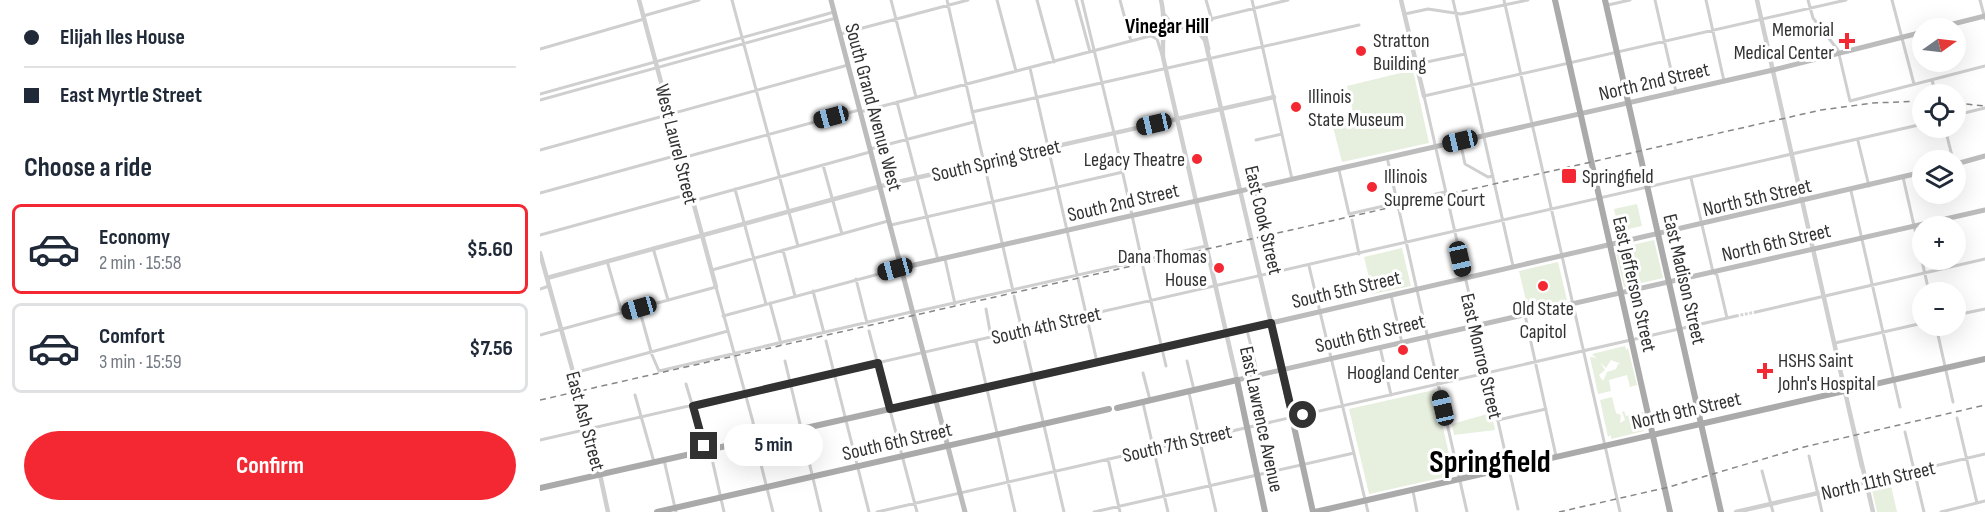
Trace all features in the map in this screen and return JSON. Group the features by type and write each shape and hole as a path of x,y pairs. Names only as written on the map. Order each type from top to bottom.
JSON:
{"main road":[{"name":"South Grand Avenue West","path":"831,0 965,512"},
{"name":"East Jefferson Street","path":"1555,0 1670,512"},
{"name":"East Madison Street","path":"1605,3 1721,512"},
{"path":"1966,21 1985,17"},
{"name":"North 2nd Street","path":"1532,125 1773,70 1912,35"},
{"name":"South 2nd Street","path":"901,268 1532,125"},
{"path":"1966,160 1985,156"},
{"name":"North 5th Street","path":"1562,256 1803,202 1912,175"},
{"name":"North 6th Street","path":"1958,216 1985,210"},
{"name":"North 6th Street","path":"1525,315 1912,226"},
{"name":"South 5th Street","path":"540,488 1562,256"},
{"name":"South 6th Street","path":"1117,408 1525,315"},
{"name":"East Cook Street","path":"1271,323 1314,512"},
{"name":"North 9th Street","path":"1314,512 1985,359"},
{"name":"East Lawrence Avenue","path":"1237,380 1266,512"},
{"name":"South 6th Street","path":"657,512 675,510 1109,409"}],"street":[{"name":"West Laurel Street","path":"639,0 670,114 679,157 716,287"},
{"path":"540,49 699,0"},
{"path":"732,0 798,246"},
{"path":"891,0 916,97"},
{"path":"947,0 1013,291"},
{"path":"840,34 968,0"},
{"path":"997,0 1016,71"},
{"path":"1037,0 1054,62"},
{"path":"1076,0 1102,83 1142,261"},
{"path":"1082,0 1092,51"},
{"path":"1120,0 1131,41"},
{"name":"East Lawrence Avenue","path":"1161,0 1164,15 1163,57 1237,380"},
{"path":"1206,0 1212,20"},
{"path":"1252,0 1292,179"},
{"path":"1164,15 1170,23 1179,28 1288,0"},
{"path":"1401,0 1424,96 1846,0"},
{"path":"1453,0 1514,267"},
{"path":"1503,0 1620,512"},
{"path":"1405,14 1428,9 1456,14 1528,0"},
{"path":"1605,3 1630,0"},
{"path":"1655,0 1676,92"},
{"path":"1706,0 1724,81"},
{"path":"1757,0 1849,406 1848,416 1873,512"},
{"path":"1808,0 1815,22 1833,41 1839,54 1850,101 1912,85"},
{"path":"1892,0 1914,84 1985,66"},
{"path":"1980,0 1985,17"},
{"path":"540,94 742,38 835,15"},
{"path":"540,100 744,44 835,15"},
{"path":"1203,22 1210,57"},
{"path":"972,112 1359,25"},
{"path":"540,194 1054,62 1150,36 1164,28"},
{"path":"1162,36 1178,32 1179,28"},
{"name":"East Cook Street","path":"1179,28 1199,32 1210,57 1271,323"},
{"path":"1150,36 1157,39 1163,57"},
{"path":"1416,65 1465,54"},
{"path":"540,150 848,65"},
{"path":"1030,68 1097,362"},
{"path":"1932,80 1933,84"},
{"path":"575,84 577,90"},
{"name":"East Monroe Street","path":"1424,96 1518,509"},
{"name":"South Spring Street","path":"547,278 879,187 1274,97"},
{"path":"897,102 927,217 955,304"},
{"path":"1966,113 1985,108"},
{"path":"691,201 974,122"},
{"name":"South 4th Street","path":"540,440 1912,127"},
{"path":"1256,140 1282,134"},
{"path":"1460,141 1465,164 1487,176 1493,176"},
{"path":"1858,141 1869,186"},
{"path":"1387,158 1395,203 1467,512"},
{"path":"824,165 842,234"},
{"path":"1338,168 1349,214 1445,192"},
{"path":"711,270 842,234 1123,172"},
{"path":"1903,177 1912,217"},
{"path":"1691,178 1713,272 1717,275 1727,318"},
{"path":"1254,188 1264,233"},
{"path":"735,189 780,344"},
{"path":"1851,190 1900,407"},
{"path":"540,235 689,194"},
{"path":"1352,220 1359,254"},
{"path":"639,308 658,370 1206,246"},
{"path":"653,248 668,300"},
{"path":"783,250 795,296"},
{"name":"East Ash Street","path":"540,253 589,429 608,512"},
{"path":"1756,312 1985,259"},
{"path":"607,261 621,313"},
{"path":"1309,265 1368,512"},
{"path":"1143,267 1166,366"},
{"name":"South 2nd Street","path":"723,316 901,268"},
{"path":"1923,270 1926,282"},
{"path":"856,279 867,323"},
{"path":"540,289 549,286"},
{"path":"540,335 716,287 745,393 773,512"},
{"path":"813,291 824,333"},
{"path":"1391,295 1402,343"},
{"path":"1014,296 1064,512"},
{"path":"986,309 991,337"},
{"path":"1966,313 1985,309"},
{"path":"1525,315 1556,456"},
{"name":"South 7th Street","path":"877,512 1736,316"},
{"path":"1835,343 1912,325"},
{"path":"1247,328 1258,375"},
{"path":"574,373 728,331"},
{"path":"869,331 917,512"},
{"path":"1938,336 1953,402"},
{"path":"826,340 869,512"},
{"path":"976,341 1016,512"},
{"path":"1380,347 1391,395"},
{"path":"785,361 821,512"},
{"path":"1187,361 1199,438 1216,512"},
{"path":"1143,373 1150,400"},
{"path":"686,384 708,450 724,512"},
{"path":"635,395 654,462"},
{"path":"1142,402 1168,512"},
{"path":"1497,420 1546,409"},
{"path":"1957,418 1977,503"},
{"path":"1905,432 1924,512"},
{"path":"1094,512 1354,453"},
{"name":"North 11th Street","path":"1736,512 1985,454"},
{"path":"1809,456 1822,512"},
{"path":"1108,459 1120,512"},
{"path":"664,460 675,510"},
{"path":"1762,471 1771,512"},
{"path":"1412,489 1417,512"},
{"path":"1941,512 1985,501"}],"green space":[{"path":"1413,70 1429,143 1342,162 1332,123 1354,117 1347,86"},
{"path":"1637,204 1642,226 1619,231 1614,209"},
{"path":"1654,240 1663,278 1624,287 1615,249"},
{"path":"1402,248 1411,286 1373,294 1364,257"},
{"path":"1558,262 1567,300 1528,309 1519,271"},
{"path":"1625,346 1626,350 1628,348 1637,385 1630,387 1627,375 1609,380 1611,391 1598,394 1590,357 1597,359 1592,354","holes":["1611,360 1621,364 1618,364 1616,369 1607,372 1603,381 1599,375 1605,370 1600,362 1606,368"]},
{"path":"1434,390 1454,475 1369,494 1349,409"},
{"path":"1612,397 1616,413 1621,415 1620,423 1625,420 1622,412 1624,411 1626,416 1643,412 1647,428 1641,425 1644,431 1611,439 1611,435 1608,437 1600,400"},
{"path":"1491,413 1495,430 1454,435 1452,424"},
{"path":"1890,481 1897,512 1877,512 1871,485"}],"tunnel":[{"path":"1736,316 1756,312"}],"railway":[{"path":"540,400 1821,110 1873,103 1912,101"},
{"path":"1966,104 1985,106"},
{"path":"1559,512 1669,487 1804,447 1985,405"}],"place":[{"name":"Memorial Medical Center","path":"1847,41"},
{"name":"Stratton Building","path":"1361,51"},
{"name":"Illinois State Museum","path":"1296,107"},
{"name":"Legacy Theatre","path":"1197,159"},
{"name":"Springfield","path":"1569,176"},
{"name":"Illinois Supreme Court","path":"1372,187"},
{"name":"Dana Thomas House","path":"1219,268"},
{"name":"Old State Capitol","path":"1543,286"},
{"name":"Hoogland Center","path":"1403,350"},
{"name":"HSHS Saint John's Hospital","path":"1765,371"}],"district":[{"name":"Vinegar Hill","path":"1167,26"},
{"name":"Springfield","path":"1490,461"}],"route":[{"path":"704,446 693,406 878,363 890,409 1271,323 1293,417 1303,415"}]}
